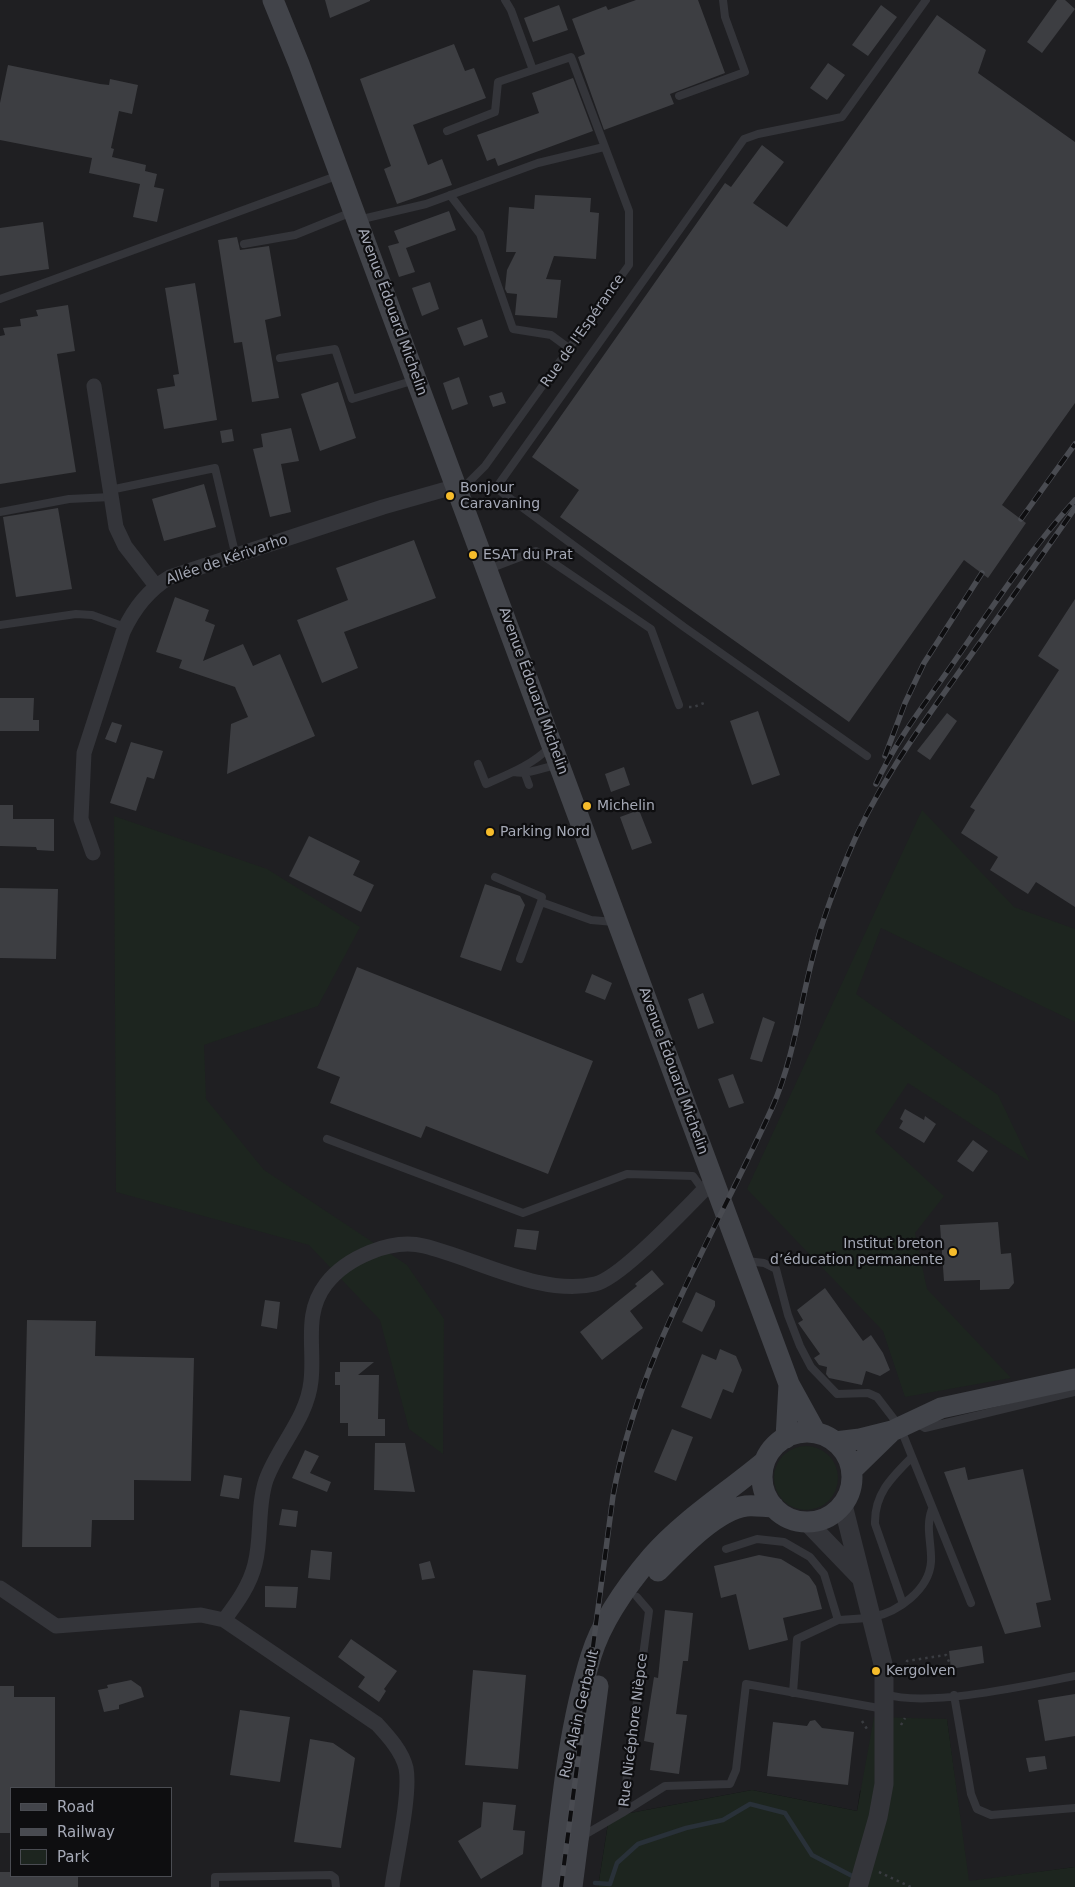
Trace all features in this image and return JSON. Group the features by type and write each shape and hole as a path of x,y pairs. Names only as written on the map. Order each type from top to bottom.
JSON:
{"main road":[{"name":"Avenue Édouard Michelin","path":"273,0 341,174 619,923 708,1186 742,1260 789,1384 826,1437"},
{"path":"826,1437 849,1459 852,1470 849,1494 843,1505 833,1514 821,1520 808,1523 790,1518 774,1508 763,1485 765,1461 774,1448 786,1438 801,1433 860,1439 901,1426 941,1408 1075,1379"},
{"name":"Avenue Édouard Michelin","path":"786,1438 789,1384"},
{"path":"852,1470 901,1426"},
{"name":"Rue Alain Gerbault","path":"552,1887 567,1761 591,1654 606,1622 635,1578 675,1533 765,1461"},
{"name":"Rue Alain Gerbault","path":"572,1887 600,1676 607,1651 625,1611 645,1585 676,1553 725,1513 746,1506 774,1508"}],"street":[{"path":"94,386 116,527 125,546 156,586"},
{"name":"Allée de Kérivarho","path":"93,853 81,819 84,754 125,627 142,599 156,586 170,577 236,557 383,507 457,486"},
{"path":"224,1620 242,1595 255,1564 261,1504 266,1479 305,1407 311,1381 310,1325 316,1303 326,1284 347,1264 376,1250 391,1246 422,1245 535,1282 550,1284 596,1284 618,1273 708,1186"},
{"path":"843,1505 861,1579 873,1617 884,1668 886,1702 884,1784 866,1866 858,1887"},
{"path":"808,1523 861,1579"},
{"path":"0,1588 56,1626 201,1615 224,1620 377,1724 392,1740 406,1768 407,1789 392,1887"}],"lane":[{"path":"447,131 495,112 498,82 533,70 511,10 505,0"},
{"path":"680,96 745,72 725,17 723,0"},
{"path":"867,756 684,627 496,488 744,138 842,117 926,0"},
{"name":"Rue de l'Espérance","path":"457,486 468,483 478,475 629,265 629,210 571,57 533,70"},
{"path":"244,244 295,235 356,216 426,204 538,163 604,147"},
{"path":"0,299 341,174"},
{"path":"450,195 480,234 513,328 551,335 570,348"},
{"path":"280,358 335,349 352,399 417,380"},
{"path":"0,512 69,499 111,494 215,468 236,557"},
{"path":"488,569 536,551 651,629 679,705"},
{"path":"0,625 76,614 92,615 125,627"},
{"path":"478,764 486,784 514,772 538,758 552,745"},
{"path":"514,772 525,774 542,767 560,765"},
{"path":"525,774 529,785"},
{"path":"495,877 542,896 520,960"},
{"path":"541,902 591,920 619,923"},
{"path":"327,1139 523,1213 627,1174 692,1176 708,1186"},
{"path":"742,1260 764,1263 776,1268 800,1346 811,1367 831,1390 837,1394 868,1393 876,1397 901,1426 932,1509 971,1603"},
{"path":"901,1426 925,1428 1075,1392"},
{"path":"903,1604 875,1524 875,1511 888,1482 912,1457"},
{"path":"793,1693 797,1638 838,1620 873,1617 903,1604 914,1596 929,1572 931,1561 928,1523 932,1509"},
{"path":"726,1549 757,1539 784,1542 810,1556 824,1574 838,1620"},
{"name":"Rue Nicéphore Nièpce","path":"622,1814 649,1611 637,1597"},
{"name":"Rue Nicéphore Nièpce","path":"622,1814 666,1786 730,1784 736,1770 746,1684 793,1693 886,1702 897,1698 912,1699 954,1695 1075,1676"},
{"path":"954,1695 971,1794 977,1809 991,1815 1075,1808"},
{"path":"579,1887 586,1834 622,1814"},
{"path":"215,1887 215,1877 331,1875 335,1878 336,1887"}],"path":[{"path":"679,705 694,707 704,702"},
{"path":"904,1668 907,1661 946,1655 950,1664"},
{"path":"866,1866 911,1887"}],"shaded area":[{"path":"0,0 1075,0 1075,1867 968,1882 947,1720 860,1791 857,1811 752,1790 609,1817 598,1887 0,1887"}],"green space":[{"path":"922,810 1014,907 1075,929 1075,1022 881,928 856,994 998,1095 1030,1162 908,1083 875,1132 944,1196 915,1233 927,1289 1011,1378 905,1397 883,1331 747,1189"},
{"path":"114,816 267,869 360,927 318,1006 204,1045 206,1099 264,1170 407,1265 444,1319 443,1454 409,1429 380,1320 309,1245 116,1192"},
{"path":"800,1446 812,1446 829,1455 836,1466 838,1478 836,1490 829,1501 812,1510 800,1510 788,1505 779,1496 774,1484 774,1472 779,1460 788,1451"},
{"path":"874,1717 947,1719 969,1881 1075,1867 1075,1887 598,1887 609,1817 752,1790 857,1811"}],"building":[{"path":"325,0 370,0 370,1 330,18"},
{"path":"636,0 698,0 725,73 670,94 674,104 604,130 578,57 585,54 572,19 606,6 608,10"},
{"path":"1057,0 1065,0 1075,9 1042,53 1027,42"},
{"path":"559,5 568,30 533,42 524,18"},
{"path":"881,5 897,17 868,56 852,45"},
{"path":"937,15 986,50 978,73 1075,142 1075,403 1002,505 1026,523 988,578 964,560 849,722 560,517 579,490 532,457 725,183 731,187 762,145 784,162 753,203 787,227"},
{"path":"454,44 465,71 474,68 486,98 413,125 428,165 442,159 452,185 397,204 384,169 391,166 360,79"},
{"path":"828,63 845,75 827,100 810,88"},
{"path":"8,65 100,84 109,85 110,79 138,85 132,114 119,111 111,148 114,149 112,157 146,165 145,171 157,174 154,187 164,189 157,222 133,217 140,184 89,173 92,158 0,140 0,103"},
{"path":"573,78 593,131 498,166 495,158 487,161 477,135 539,113 532,93"},
{"path":"535,195 591,198 590,212 599,213 596,259 554,256 546,279 561,280 557,318 515,315 517,294 507,293 505,289 507,270 516,252 506,252 509,207 534,209"},
{"path":"449,211 456,230 406,248 415,272 399,277 388,246 399,243 394,231"},
{"path":"43,222 49,269 0,276 0,228"},
{"path":"237,237 240,250 269,246 281,316 265,320 279,398 252,402 242,342 234,343 218,240"},
{"path":"430,282 439,309 422,316 412,288"},
{"path":"195,283 217,420 164,429 157,389 175,386 173,375 179,374 165,288"},
{"path":"68,305 75,351 57,354 76,472 0,484 0,336 5,335 3,328 21,326 20,319 38,316 36,310"},
{"path":"482,319 488,337 464,346 457,328"},
{"path":"459,377 468,404 452,410 443,383"},
{"path":"338,382 356,438 320,451 301,394"},
{"path":"502,392 506,403 493,407 489,396"},
{"path":"291,428 299,461 281,464 291,512 270,517 253,449 263,447 261,434"},
{"path":"232,429 234,441 222,443 220,431"},
{"path":"204,484 216,527 164,541 152,499"},
{"path":"58,508 72,589 16,597 3,517"},
{"path":"414,540 436,598 344,632 358,668 322,683 297,620 348,600 336,568"},
{"path":"175,597 209,610 205,621 215,625 203,661 243,644 253,666 280,654 315,736 227,774 231,724 248,717 235,687 179,668 182,660 156,652"},
{"path":"1075,599 1075,907 1036,882 1028,894 990,870 998,857 961,833 975,810 970,807 1059,670 1038,656"},
{"path":"0,698 34,698 33,720 39,720 39,731 0,731"},
{"path":"758,711 780,775 752,785 730,721"},
{"path":"947,713 957,721 930,760 917,751"},
{"path":"112,722 122,725 116,743 105,739"},
{"path":"131,742 163,751 154,779 147,777 136,811 110,803"},
{"path":"624,767 630,785 611,792 605,774"},
{"path":"0,805 13,805 13,819 54,819 54,851 37,850 36,847 0,846"},
{"path":"639,810 652,843 632,850 620,817"},
{"path":"309,836 360,861 353,875 374,885 361,912 289,876"},
{"path":"485,884 520,896 525,905 501,971 460,957"},
{"path":"0,888 58,889 56,959 0,958"},
{"path":"357,967 593,1061 548,1174 426,1126 421,1138 330,1103 340,1077 317,1068"},
{"path":"592,974 612,983 605,1000 585,992"},
{"path":"703,993 714,1023 698,1029 688,999"},
{"path":"763,1017 775,1022 762,1062 750,1059"},
{"path":"733,1074 744,1103 729,1108 718,1079"},
{"path":"905,1109 924,1120 925,1116 936,1124 924,1143 899,1128 903,1121 900,1119"},
{"path":"973,1140 988,1151 973,1172 957,1161"},
{"name":"Institut breton d’éducation permanente","path":"998,1222 1001,1254 1011,1253 1014,1283 1009,1289 980,1290 980,1280 944,1281 940,1225"},
{"path":"517,1229 539,1231 536,1250 514,1247"},
{"path":"652,1270 664,1284 630,1311 643,1328 602,1360 580,1332 637,1286 635,1284"},
{"path":"825,1288 863,1341 871,1335 883,1353 890,1370 880,1376 866,1371 862,1385 829,1378 826,1374 827,1367 819,1365 814,1358 820,1354 798,1323 803,1320 797,1310"},
{"path":"696,1292 715,1301 715,1306 702,1332 682,1322"},
{"path":"265,1300 280,1302 277,1329 261,1326"},
{"path":"27,1320 96,1321 95,1356 194,1358 191,1481 134,1480 134,1520 92,1520 91,1547 22,1547"},
{"path":"720,1349 736,1356 742,1370 733,1393 723,1389 711,1419 681,1407 702,1354 716,1360"},
{"path":"340,1362 374,1362 358,1375 379,1375 378,1419 385,1419 385,1436 348,1436 348,1423 340,1423 340,1385 335,1385 335,1372 340,1372"},
{"path":"672,1429 693,1437 676,1481 654,1472"},
{"path":"375,1443 405,1443 415,1492 374,1490"},
{"path":"305,1450 319,1456 310,1473 331,1482 327,1492 292,1478"},
{"path":"965,1467 968,1480 1023,1469 1051,1600 1036,1603 1041,1627 1005,1634 944,1472"},
{"path":"224,1475 242,1478 239,1499 220,1496"},
{"path":"282,1509 298,1511 296,1527 279,1525"},
{"path":"311,1550 332,1552 330,1580 308,1578"},
{"path":"759,1555 781,1559 809,1576 816,1586 822,1609 783,1618 788,1640 749,1650 736,1594 721,1598 714,1566"},
{"path":"430,1561 435,1578 422,1580 419,1564"},
{"path":"265,1586 298,1587 296,1608 265,1607"},
{"path":"665,1610 693,1613 688,1661 683,1661 676,1714 687,1715 679,1774 650,1770 654,1743 644,1741 654,1677 658,1678"},
{"path":"351,1639 397,1671 384,1689 386,1691 379,1702 358,1687 365,1677 338,1657"},
{"path":"982,1646 984,1663 951,1669 949,1651"},
{"path":"473,1670 526,1675 518,1769 465,1765"},
{"path":"131,1680 141,1687 144,1697 119,1705 119,1709 104,1712 98,1690 108,1688 107,1685"},
{"path":"0,1686 14,1686 14,1697 55,1697 55,1787 10,1787 10,1833 0,1833"},
{"path":"1075,1694 1075,1736 1045,1741 1038,1700"},
{"path":"240,1710 290,1717 280,1782 230,1775"},
{"path":"815,1720 822,1728 854,1732 848,1785 767,1776 773,1722 807,1726 810,1721"},
{"path":"310,1739 333,1743 355,1758 341,1848 294,1842"},
{"path":"1045,1756 1047,1769 1029,1772 1026,1758"},
{"path":"483,1802 516,1805 513,1830 525,1831 523,1854 481,1879 458,1841 481,1827"},
{"path":"0,1872 10,1872 10,1877 78,1877 78,1887 0,1887"}],"waterway":[{"path":"595,1883 610,1884 617,1863 638,1844 686,1828 723,1820 750,1804 785,1813 812,1855 856,1878"}],"railway":[{"path":"1021,519 1075,444"},
{"path":"876,784 902,736 997,600 1042,539 1075,500"},
{"path":"561,1887 613,1496 625,1444 640,1394 680,1298 772,1108 793,1045 812,959 821,928 859,831 897,762 1075,508"},
{"path":"885,756 905,703 924,663 982,573"}],"place":[{"name":"Bonjour Caravaning","path":"450,496"},
{"name":"ESAT du Prat","path":"473,555"},
{"name":"Michelin","path":"587,806"},
{"name":"Parking Nord","path":"490,832"},
{"name":"Institut breton d’éducation permanente","path":"953,1252"},
{"name":"Kergolven","path":"876,1671"}]}
